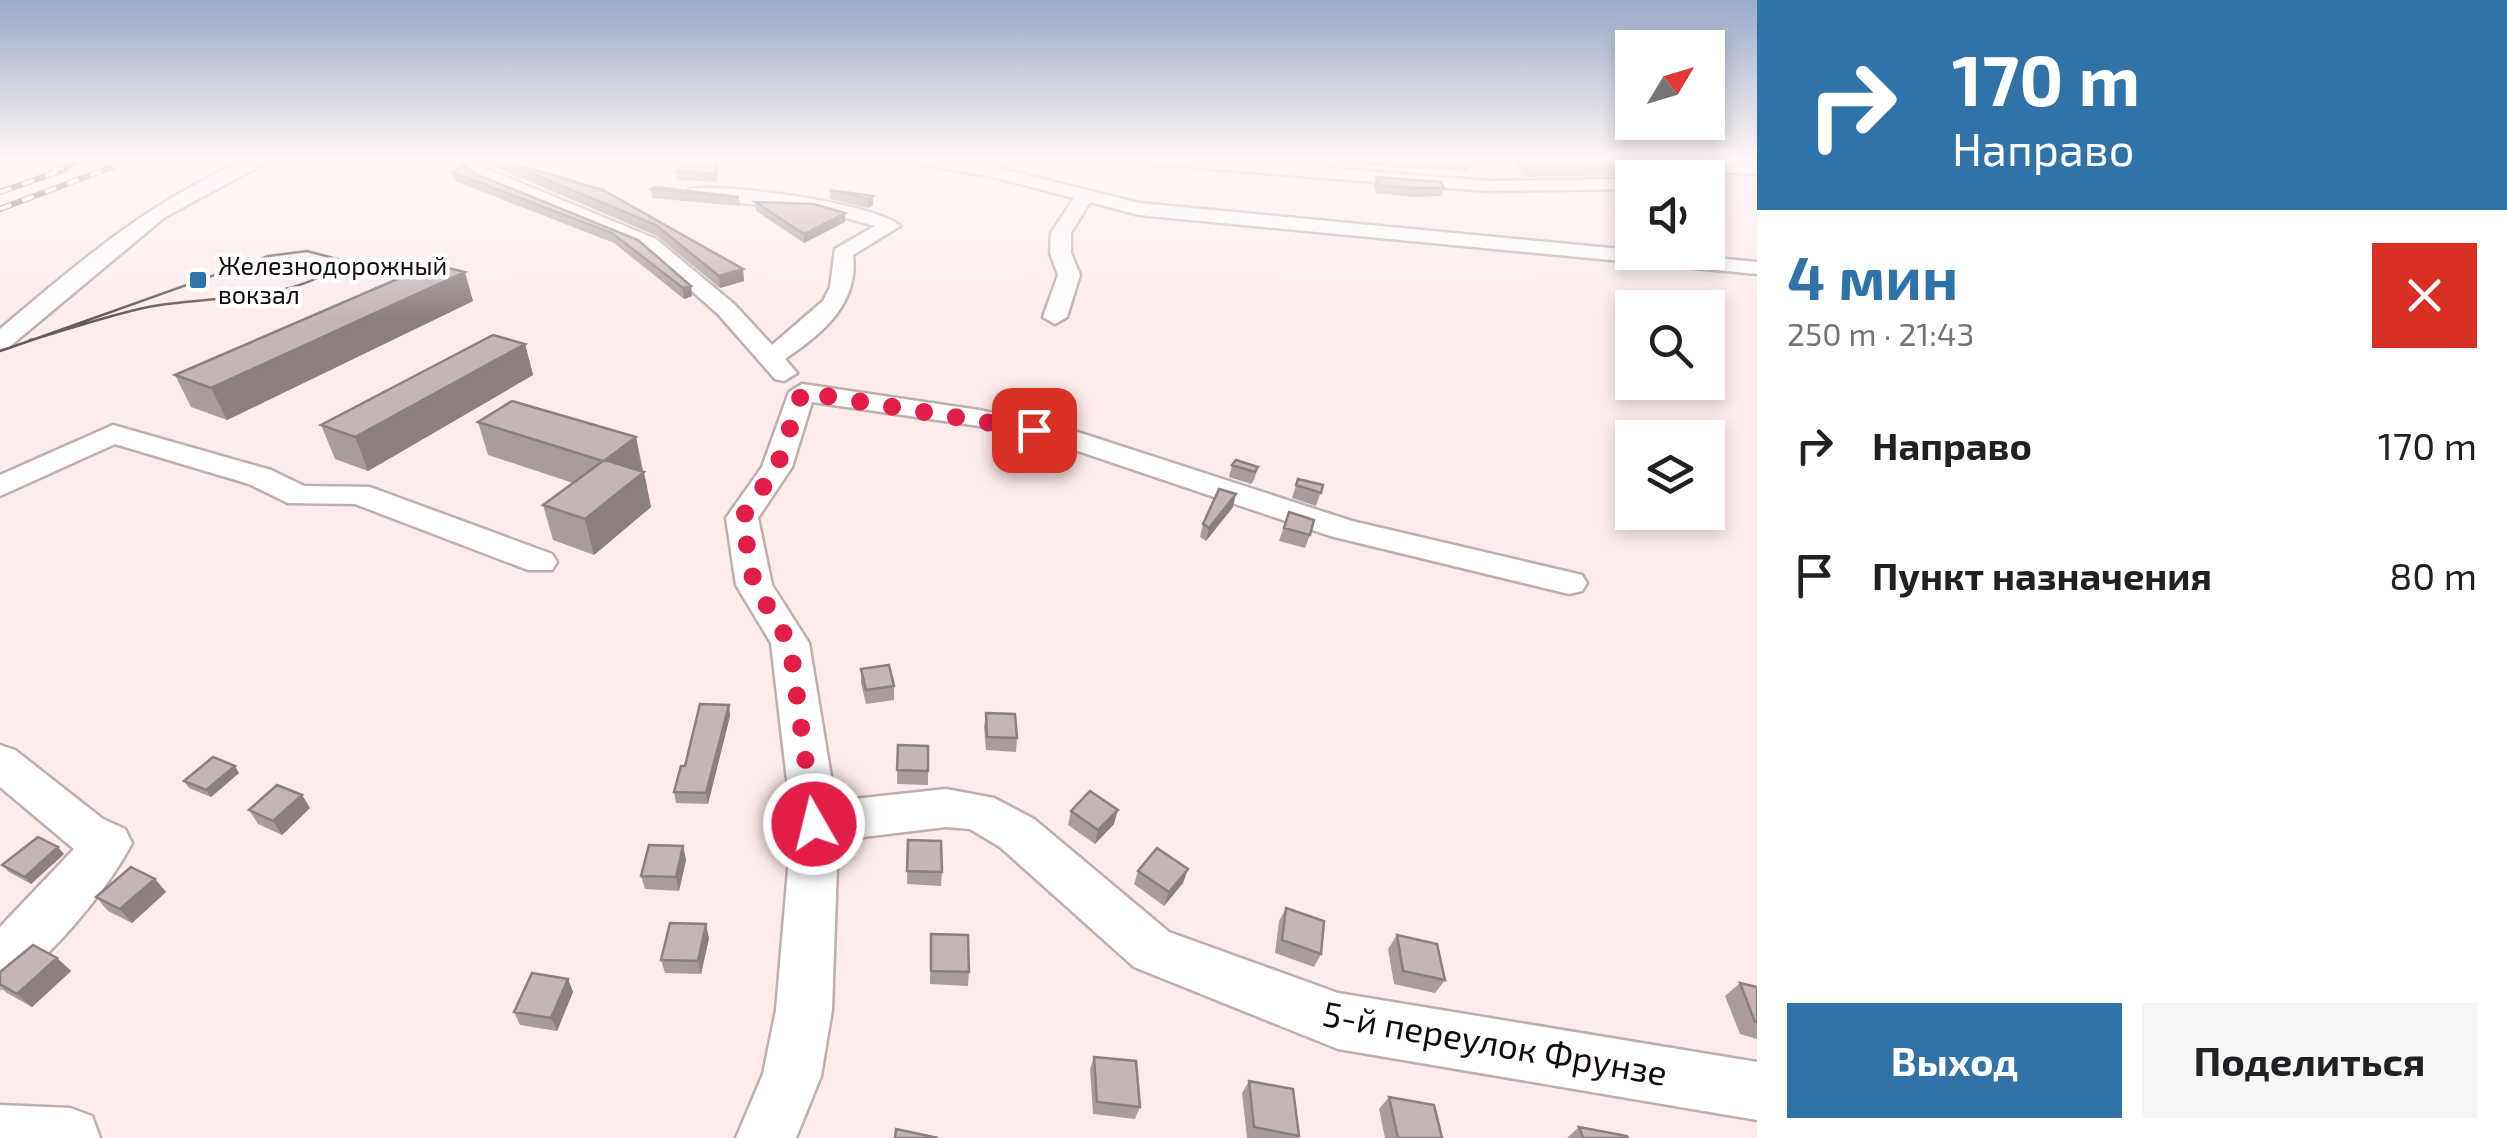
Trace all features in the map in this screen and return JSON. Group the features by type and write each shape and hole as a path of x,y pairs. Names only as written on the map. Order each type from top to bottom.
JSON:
{"street":[{"path":"0,342 160,211"},
{"path":"572,211 649,243 726,309 802,392 979,418 1062,436 1342,529 1569,583"},
{"path":"769,358 809,333 829,310 846,267 842,253 890,226 880,219 838,211"},
{"path":"1055,317 1069,275 1058,255 1059,234 1071,211"},
{"path":"1160,211 1757,268"},
{"path":"766,1138 792,1076 804,1010 814,824 790,644 754,584 742,518 777,467 802,392"},
{"path":"0,487 113,434 260,477 299,496 359,494 540,562"},
{"path":"0,762 86,832 108,843 61,901 0,963"},
{"name":"5-й переулок Фрунзе","path":"814,824 946,808 978,811 1018,832 1100,909 1152,950 1338,1021 1757,1091"},
{"path":"0,1135 70,1138"}],"building":[{"path":"555,211 567,211 638,240 691,286 683,288 612,233"},
{"path":"623,211 640,211 743,269 719,276 656,225"},
{"path":"769,211 845,213 804,234"},
{"path":"432,264 465,272 211,388 175,375"},
{"path":"493,335 525,344 355,437 321,425"},
{"path":"512,401 636,437 605,460 644,472 585,519 543,505 603,461 478,422"},
{"path":"1236,460 1258,467 1255,472 1232,465"},
{"path":"1298,479 1323,485 1321,493 1296,485"},
{"path":"1219,489 1236,494 1209,528 1203,524"},
{"path":"1289,512 1314,520 1310,535 1284,528"},
{"path":"889,665 894,686 866,690 861,669"},
{"path":"700,704 729,705 706,793 674,792 681,766 685,766"},
{"path":"986,713 1015,714 1017,738 987,737"},
{"path":"898,745 928,746 928,771 897,770"},
{"path":"213,757 235,766 206,790 184,781"},
{"path":"277,785 302,795 273,821 249,810"},
{"path":"1090,791 1118,810 1098,830 1071,811"},
{"path":"38,837 58,847 25,877 2,865"},
{"path":"908,840 941,841 942,872 907,871"},
{"path":"649,845 683,846 676,877 641,876"},
{"path":"1157,848 1188,869 1169,892 1138,871"},
{"path":"131,867 155,879 120,909 96,897"},
{"path":"1286,908 1324,921 1321,954 1282,940"},
{"path":"670,923 706,924 698,961 661,960"},
{"path":"931,934 968,935 969,972 931,971"},
{"path":"1397,935 1437,944 1445,980 1403,971"},
{"path":"33,945 57,958 17,994 0,984 0,972"},
{"path":"532,973 568,979 551,1018 514,1012"},
{"path":"1740,983 1757,987 1757,1022 1755,1022"},
{"path":"1094,1057 1136,1061 1140,1107 1097,1102"},
{"path":"1249,1081 1293,1089 1299,1136 1254,1127"},
{"path":"1389,1097 1434,1105 1442,1138 1398,1138"},
{"path":"1579,1127 1627,1136 1628,1138 1583,1138"},
{"path":"896,1129 938,1138 895,1138"}],"tram line":[{"path":"307,251 341,260 325,274 304,284 252,295 148,307 35,339 268,256 307,251"},
{"path":"0,351 35,339"},
{"path":"30,340 35,339"}],"place":[{"name":"Железнодорожный вокзал","path":"198,280"}],"route":[{"path":"814,824 790,644 754,584 742,518 777,467 802,392 907,406 1034,430"}]}
